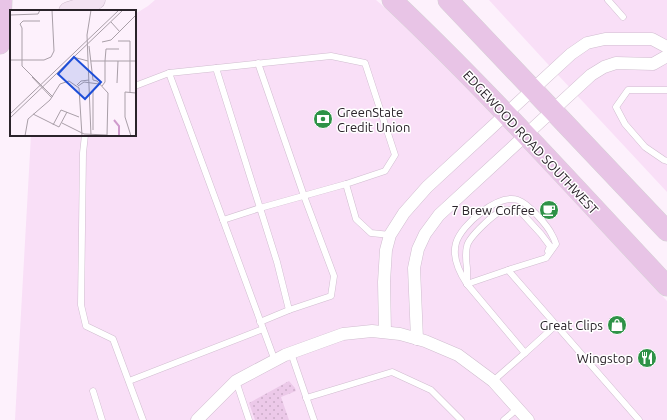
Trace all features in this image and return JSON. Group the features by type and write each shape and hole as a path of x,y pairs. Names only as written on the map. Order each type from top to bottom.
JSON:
{"main road":[{"name":"EDGEWOOD ROAD SOUTHWEST","path":"392,0 425,31 506,113 667,286"},
{"path":"448,0 667,231"},
{"path":"0,44 4,14"}],"street":[{"path":"71,10 88,5 96,0"},
{"path":"384,332 385,265 386,250 390,235 404,213 427,187 571,54 586,43 605,39 652,39 667,47"},
{"path":"417,339 414,268 418,249 425,234 439,215 591,75 604,66 616,63 653,64 667,56"},
{"path":"197,420 236,381 275,361 291,353 343,334 372,331 400,334 425,341 458,355 493,381 528,420"}],"lane":[{"path":"608,0 623,17"},
{"path":"136,86 169,73 258,63 331,56 365,63 395,155 385,171 223,220"},
{"path":"258,63 304,196 334,276 331,296 289,310 260,322"},
{"path":"216,68 277,262 289,310"},
{"path":"169,73 275,361"},
{"path":"667,90 628,90 616,107 625,124 645,147 664,160 667,160"},
{"path":"85,136 83,153 81,305 86,326 113,339 143,420"},
{"path":"346,184 356,220 371,233 390,235"},
{"path":"467,284 546,258 556,244 553,235 527,206 518,200 505,199 492,204 466,226 458,237 455,255 459,272 467,284 525,353"},
{"path":"467,284 466,256 467,245 470,238 496,214 504,210 520,211 541,234 550,246 546,258"},
{"path":"508,270 639,420"},
{"path":"493,381 556,325"},
{"path":"129,381 263,329"},
{"path":"291,353 314,420"},
{"path":"306,398 392,372 431,390 461,420"},
{"path":"236,381 249,420"},
{"path":"93,391 102,420"},
{"path":"504,420 518,408"}],"shaded area":[{"path":"155,0 376,0 429,45 667,301 667,420 15,420 31,136 136,136 136,13"},
{"path":"489,0 667,0 667,192 545,61"},
{"path":"289,381 296,391 281,397 289,420 255,420 249,403"}],"place":[{"name":"GreenState Credit Union","path":"323,119"},
{"name":"7 Brew Coffee","path":"549,210"},
{"name":"Great Clips","path":"617,325"},
{"name":"Wingstop","path":"647,358"}]}
